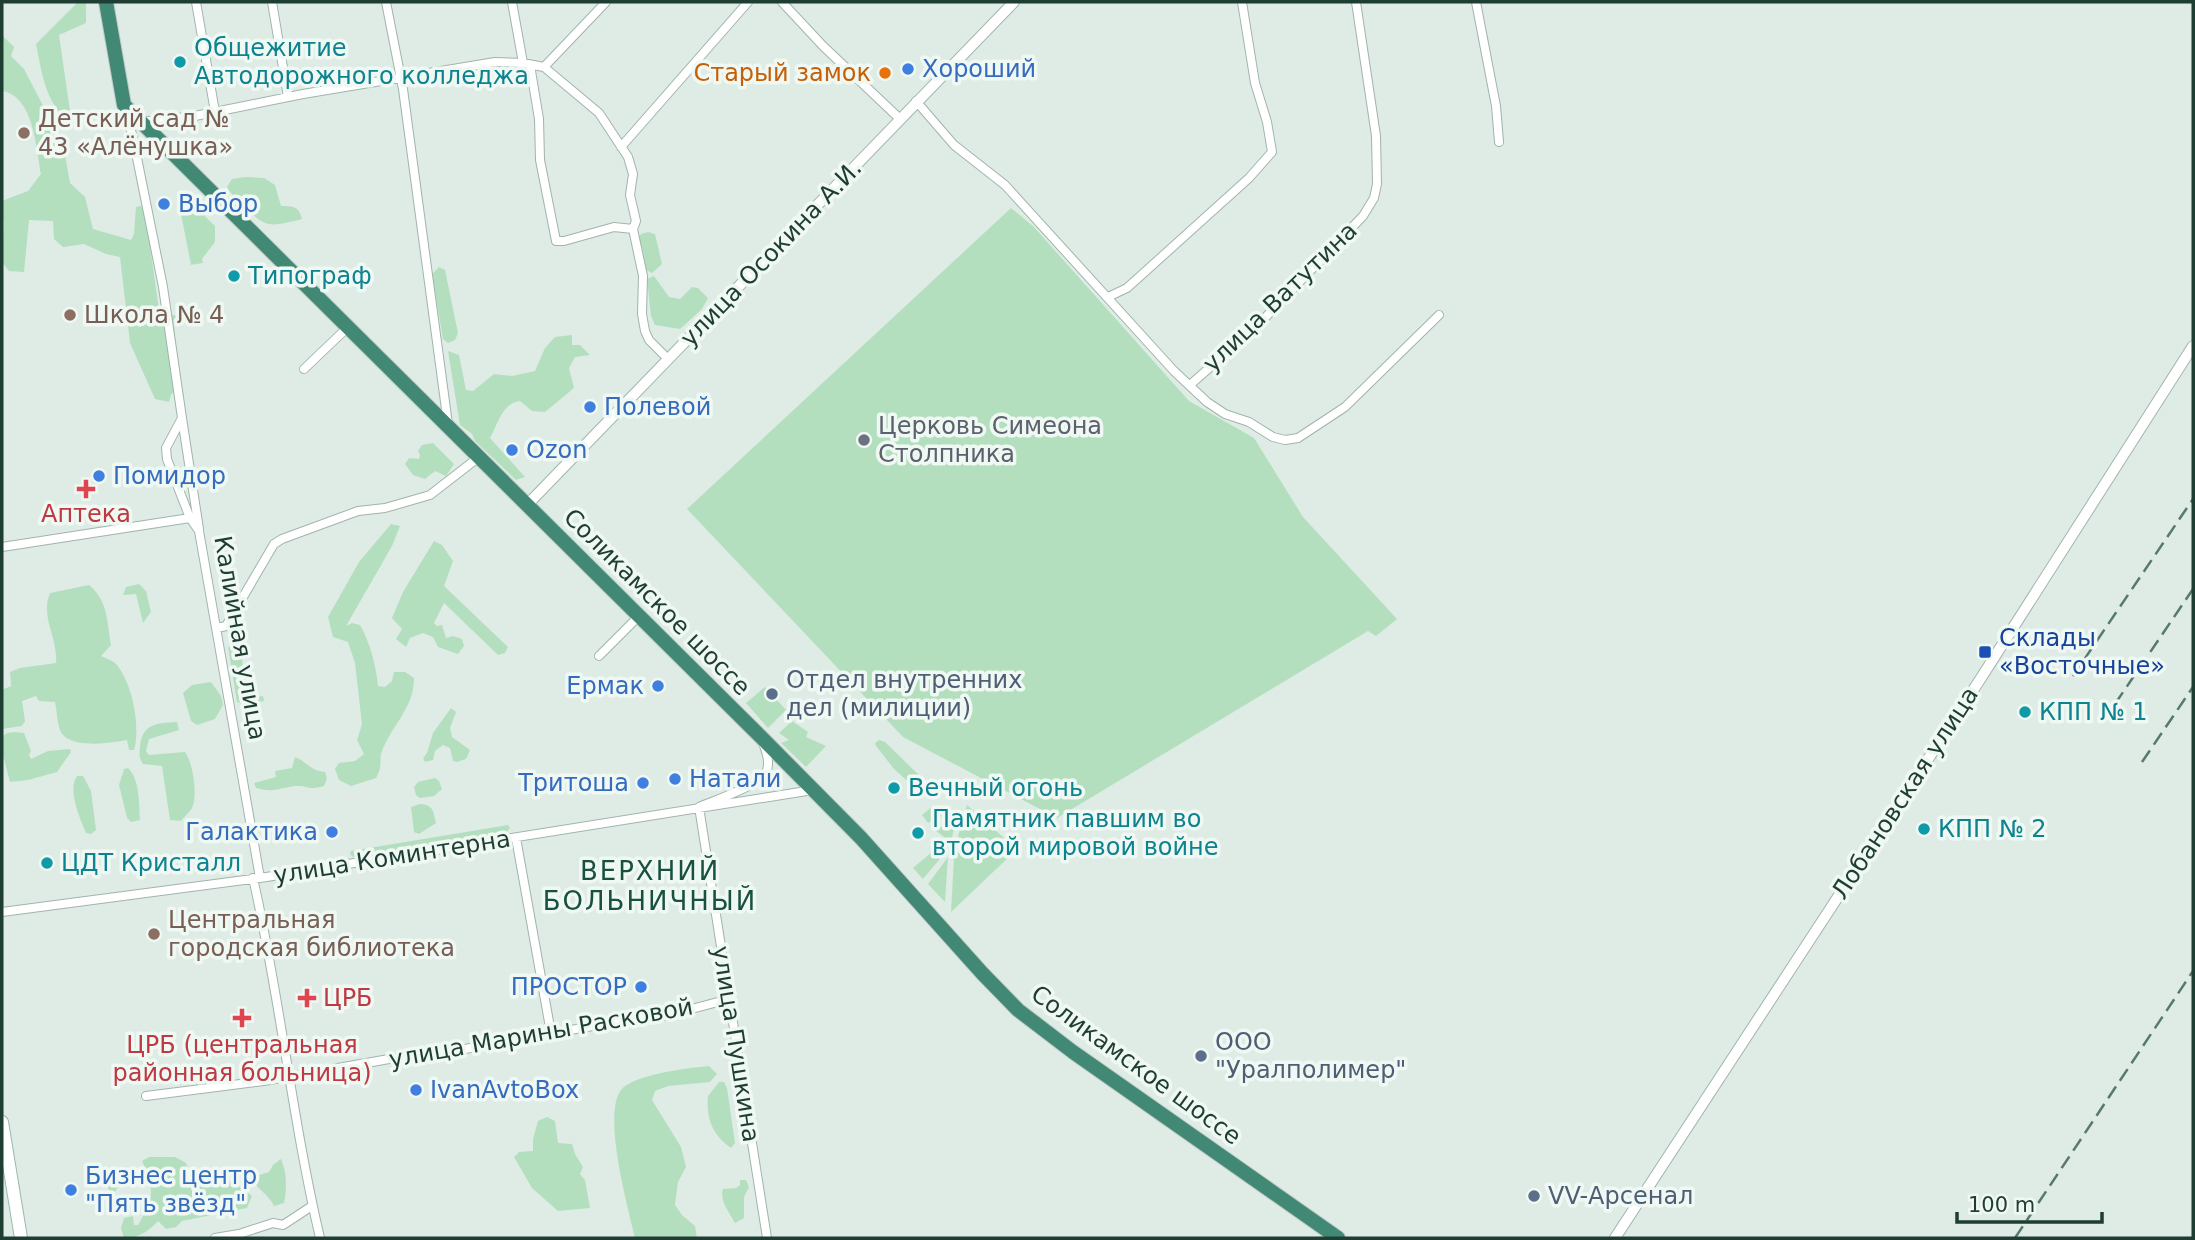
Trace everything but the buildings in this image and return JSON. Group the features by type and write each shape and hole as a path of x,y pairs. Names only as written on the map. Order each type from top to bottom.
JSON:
{"highway":[{"path":"106,2 124,105"},
{"name":"Соликамское шоссе","path":"124,105 861,838 1018,1010 1073,1052 1338,1238"}],"main road":[{"path":"2,1122 21,1238"}],"street":[{"path":"196,2 215,112"},
{"path":"272,2 288,97"},
{"path":"386,2 406,109 448,427"},
{"path":"512,2 539,119 540,160 556,241 614,227 633,229"},
{"path":"544,67 606,2"},
{"path":"621,147 748,2"},
{"path":"782,2 822,46 900,119"},
{"name":"улица Осокина А.И.","path":"527,505 1014,2"},
{"path":"1108,297 1127,288 1249,178 1272,152 1267,122 1255,83 1242,2"},
{"name":"улица Ватутина","path":"1191,384 1258,325 1363,216 1374,198 1377,184 1376,136 1356,2"},
{"path":"1476,2 1496,106 1499,142"},
{"path":"141,122 215,112 495,62 544,67 599,113 628,157 633,174 631,195 636,221 633,229 643,276 642,314 645,331 649,340 668,359"},
{"path":"916,101 954,145 1005,185 1174,371 1191,384 1207,402 1225,414 1249,422 1273,437 1285,440 1298,438 1345,407 1439,315"},
{"path":"124,105 163,287 200,531"},
{"path":"304,369 348,327"},
{"name":"Лобановская улица","path":"1615,1238 1981,678 2193,346"},
{"name":"Калийная улица","path":"182,418 166,448 167,459 190,517 200,531 288,1077 320,1238"},
{"path":"216,628 226,625 274,544 358,511 385,508 430,495 479,457"},
{"path":"2,547 190,517"},
{"path":"599,656 638,617"},
{"name":"улица Коминтерна","path":"699,807 753,783 763,775 768,768 768,756 761,737"},
{"name":"улица Коминтерна","path":"2,912 257,878 813,790"},
{"name":"улица Пушкина","path":"699,807 767,1238"},
{"path":"516,838 551,1033"},
{"name":"улица Марины Расковой","path":"146,1096 288,1077 389,1059 415,1058 637,1018 665,1016 729,999"},
{"path":"215,1238 239,1234 273,1223 283,1225 312,1206"}],"green space":[{"path":"78,2 86,2 86,23 59,35 70,111 62,115 47,91 36,44"},
{"path":"2,35 14,47 11,56 24,69 62,138 70,183 85,197 93,229 131,240 136,207 141,206 145,211 160,317 191,317 174,324 179,384 169,402 155,399 130,343 120,257 84,244 63,247 54,239 53,221 29,220 24,272 9,271 2,262 2,201 28,191 41,174 35,138 27,113 13,95 2,91"},
{"path":"264,178 275,185 281,206 295,208 302,219 269,224 257,218 227,187 232,179"},
{"path":"189,201 215,226 215,242 202,259 203,263 191,265 180,209"},
{"path":"1011,208 1033,226 1189,401 1254,438 1303,517 1397,619 1376,636 1368,631 1057,818 903,737 687,509"},
{"path":"641,234 655,234 662,264 652,273 646,270 638,239"},
{"path":"439,267 445,270 458,333 455,340 448,343 443,339 432,274"},
{"path":"654,276 669,297 680,299 692,287 698,288 708,298 702,309 680,329 655,325 651,316 647,279"},
{"path":"572,335 572,345 580,345 590,355 575,357 569,368 574,388 545,412 532,411 520,401 514,403 501,415 490,438 525,477 516,480 460,425 448,351 459,355 466,390 473,391 494,374 512,376 535,371 545,348 555,337"},
{"path":"433,443 454,464 446,476 435,471 425,479 413,475 405,464 409,458 419,459 418,451 422,445"},
{"path":"391,524 400,526 392,546 346,626 352,623 360,625 372,654 378,686 385,687 392,681 394,672 405,672 414,678 413,689 407,707 382,751 376,778 351,786 339,780 335,769 339,763 355,761 364,754 357,740 362,724 355,663 348,642 333,637 328,617 359,562"},
{"path":"434,541 442,545 453,561 444,586 508,647 505,653 498,655 444,603 434,623 437,626 442,625 446,638 453,636 462,639 464,646 458,654 438,647 433,637 423,633 410,638 406,647 396,639 402,629 392,618 403,592"},
{"path":"139,584 146,591 151,612 143,623 136,594 123,595 126,587"},
{"path":"89,585 100,597 107,620 111,645 101,656 116,664 131,693 136,717 134,750 129,750 127,740 90,744 72,740 60,730 55,702 39,701 36,696 22,701 25,721 22,726 2,729 2,690 11,686 10,672 56,663 47,611 50,593"},
{"path":"240,643 247,698 263,696 264,701 244,704 237,702 228,647"},
{"path":"211,682 221,696 223,705 215,719 197,725 191,721 183,693 192,685"},
{"path":"765,687 786,710 768,728 746,703"},
{"path":"451,708 456,712 450,728 452,737 470,750 466,759 453,761 450,748 443,745 435,751 433,760 425,762 423,758 433,733"},
{"path":"792,721 808,732 806,737 826,746 806,767 781,743 789,740 779,733"},
{"path":"177,722 179,730 149,739 146,751 149,755 185,752 188,757 195,795 192,808 181,821 170,820 162,766 143,764 139,754 141,739 147,729 157,724"},
{"path":"15,732 24,733 31,759 48,751 70,749 71,752 57,772 10,782 3,755 2,737"},
{"path":"879,740 885,742 922,778 919,784 912,785 894,769 876,746 875,743"},
{"path":"295,757 316,770 325,772 327,779 324,786 296,786 272,790 256,788 254,783 276,777 275,771 292,768"},
{"path":"128,768 137,785 140,820 131,822 127,818 119,785 124,769"},
{"path":"77,776 83,776 91,791 96,830 91,834 86,833 76,804 73,789"},
{"path":"435,778 442,789 434,796 420,798 416,795 414,787 418,782"},
{"path":"420,804 430,807 436,823 419,834 414,832 411,807"},
{"path":"967,805 1004,838 960,844 957,840"},
{"path":"933,806 954,828 952,838 947,839 936,831 946,823 940,815 928,823 922,815"},
{"path":"508,825 510,828 506,833 353,857 350,854 351,851"},
{"path":"1008,844 1011,855 951,912 954,857 961,850"},
{"path":"943,851 944,854 923,879 913,868 932,852"},
{"path":"948,857 945,902 928,884"},
{"path":"709,1066 717,1074 710,1082 668,1086 655,1091 652,1100 681,1147 686,1167 678,1182 675,1205 695,1226 697,1238 635,1238 615,1140 616,1102 621,1090 628,1084 649,1076"},
{"path":"719,1082 724,1082 727,1088 735,1143 731,1148 715,1132 708,1112 708,1096"},
{"path":"547,1117 555,1121 558,1143 572,1144 583,1167 580,1174 585,1180 590,1208 558,1211 532,1188 514,1157 519,1152 533,1151 538,1121"},
{"path":"149,1157 175,1157 186,1163 192,1180 195,1181 220,1179 235,1184 252,1196 247,1208 182,1221 176,1227 166,1229 158,1221 142,1234 124,1238 121,1228 124,1218 133,1216 134,1225 138,1225 150,1201 151,1187 142,1161"},
{"path":"281,1159 285,1175 285,1197 284,1203 274,1206 252,1180 269,1172"},
{"path":"124,1166 129,1168 129,1175 117,1178 118,1186 115,1192 109,1190 103,1177 108,1168 117,1169"},
{"path":"740,1180 746,1180 749,1187 744,1197 744,1218 735,1223 725,1206 722,1193 723,1189 736,1188 740,1185"}],"railway":[{"path":"2073,676 2193,499"},
{"path":"2115,704 2193,589"},
{"path":"2142,762 2193,687"},
{"path":"2015,1238 2193,971"}],"place":[{"name":"Общежитие Автодорожного колледжа","path":"180,62"},
{"name":"Хороший","path":"908,69"},
{"name":"Старый замок","path":"885,73"},
{"name":"Детский сад № 43 «Алёнушка»","path":"24,133"},
{"name":"Выбор","path":"164,204"},
{"name":"Типограф","path":"234,276"},
{"name":"Школа № 4","path":"70,315"},
{"name":"Полевой","path":"590,407"},
{"name":"Церковь Симеона Столпника","path":"864,440"},
{"name":"Ozon","path":"512,450"},
{"name":"Помидор","path":"99,476"},
{"name":"Аптека","path":"86,489"},
{"name":"Склады «Восточные»","path":"1985,652"},
{"name":"Ермак","path":"658,686"},
{"name":"Отдел внутренних дел (милиции)","path":"772,694"},
{"name":"КПП № 1","path":"2025,712"},
{"name":"Натали","path":"675,779"},
{"name":"Тритоша","path":"643,783"},
{"name":"Вечный огонь","path":"894,788"},
{"name":"КПП № 2","path":"1924,829"},
{"name":"Галактика","path":"332,832"},
{"name":"Памятник павшим во второй мировой войне","path":"918,833"},
{"name":"ЦДТ Кристалл","path":"47,863"},
{"name":"Центральная городская библиотека","path":"154,934"},
{"name":"ПРОСТОР","path":"641,987"},
{"name":"ЦРБ","path":"307,998"},
{"name":"ЦРБ (центральная районная больница)","path":"242,1018"},
{"name":"OOO \"Уралполимер\"","path":"1201,1056"},
{"name":"IvanAvtoBox","path":"416,1090"},
{"name":"Бизнес центр \"Пять звёзд\"","path":"71,1190"},
{"name":"VV-Арсенал","path":"1534,1196"}],"district":[{"name":"ВЕРХНИЙ БОЛЬНИЧНЫЙ","path":"650,886"}]}
